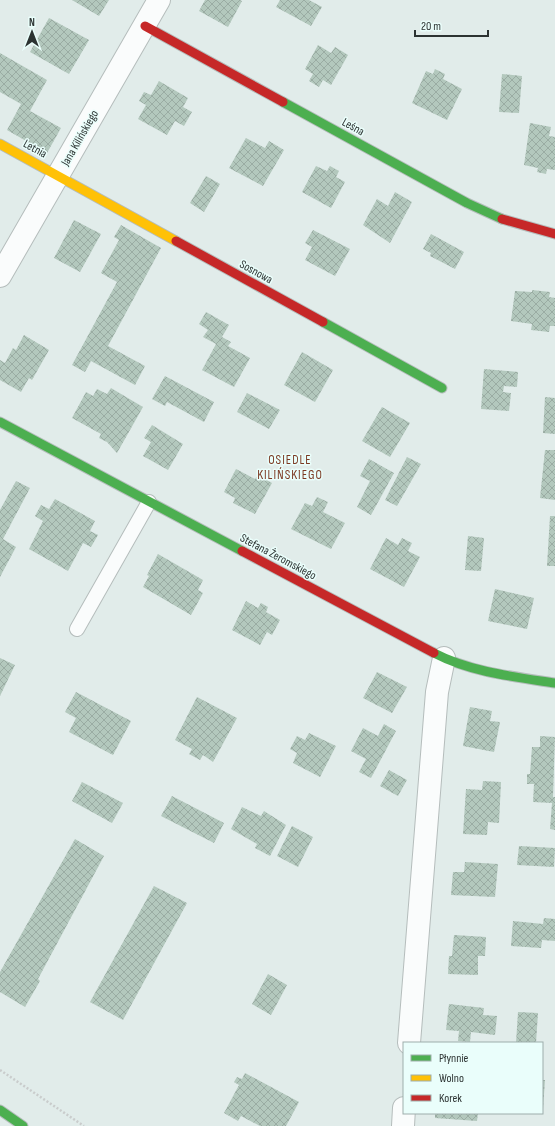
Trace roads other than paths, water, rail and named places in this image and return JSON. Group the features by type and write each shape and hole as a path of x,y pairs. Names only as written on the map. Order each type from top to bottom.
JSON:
{"street":[{"name":"Jana Kilińskiego","path":"0,276 159,0"},
{"name":"Leśna","path":"145,26 468,203 504,220 555,234"},
{"name":"Letnia","path":"0,144 58,176"},
{"name":"Sosnowa","path":"58,176 442,388"},
{"name":"Stefana Żeromskiego","path":"0,422 444,658 476,669 516,678 555,683"},
{"path":"409,1042 437,692 444,658"},
{"path":"0,1110 23,1126"},
{"path":"403,1126 404,1114"}],"lane":[{"path":"77,629 149,502"}],"district":[{"name":"OSIEDLE KILIŃSKIEGO","path":"290,468"}]}
